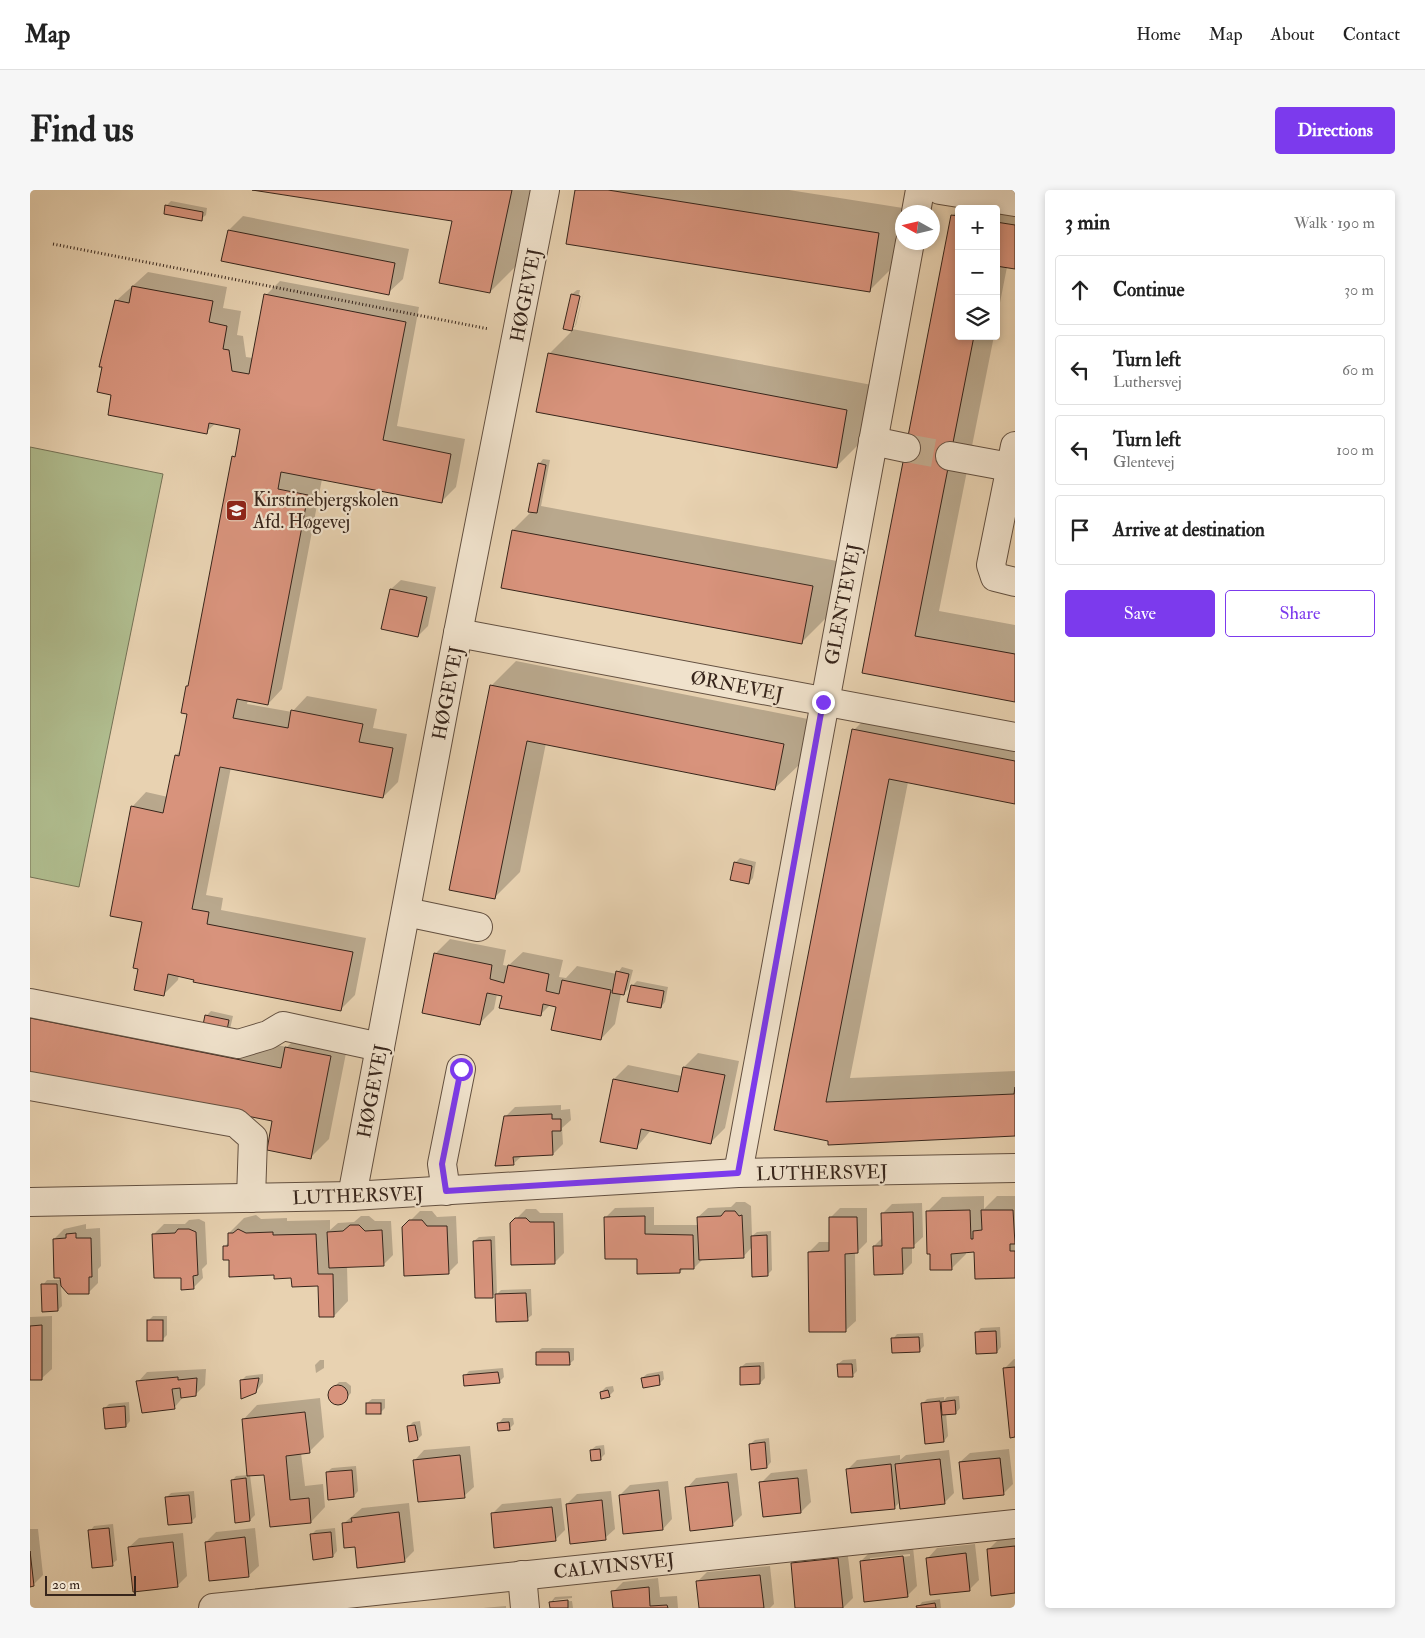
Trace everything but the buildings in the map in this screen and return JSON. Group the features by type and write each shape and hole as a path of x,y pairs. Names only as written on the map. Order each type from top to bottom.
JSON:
{"street":[{"name":"HØGEVEJ","path":"352,1196 458,633 545,190"},
{"path":"917,205 920,190"},
{"path":"940,190 1015,202"},
{"name":"GLENTEVEJ","path":"738,1173 823,702 909,250"},
{"path":"873,441 906,448"},
{"path":"950,456 1014,460 991,565 995,577 1015,582"},
{"name":"ØRNEVEJ","path":"458,633 1015,738"},
{"path":"406,912 478,928"},
{"path":"30,1002 238,1044 268,1035 282,1026 380,1046"},
{"path":"446,1191 442,1164 461,1069"},
{"path":"30,1086 236,1123 253,1138 251,1198"},
{"name":"LUTHERSVEJ","path":"30,1202 352,1196 738,1173 1015,1168"},
{"name":"CALVINSVEJ","path":"213,1608 1015,1524"},
{"path":"522,1575 525,1608"}],"path":[{"path":"54,244 412,312 517,335"}],"green space":[{"path":"30,447 163,474 79,887 30,877"}],"tunnel":[{"path":"906,448 950,456"}],"place":[{"name":"Kirstinebjergskolen Afd. Høgevej","path":"237,510"}],"route":[{"path":"461,1069 442,1164 446,1191 738,1173 823,702"}]}
